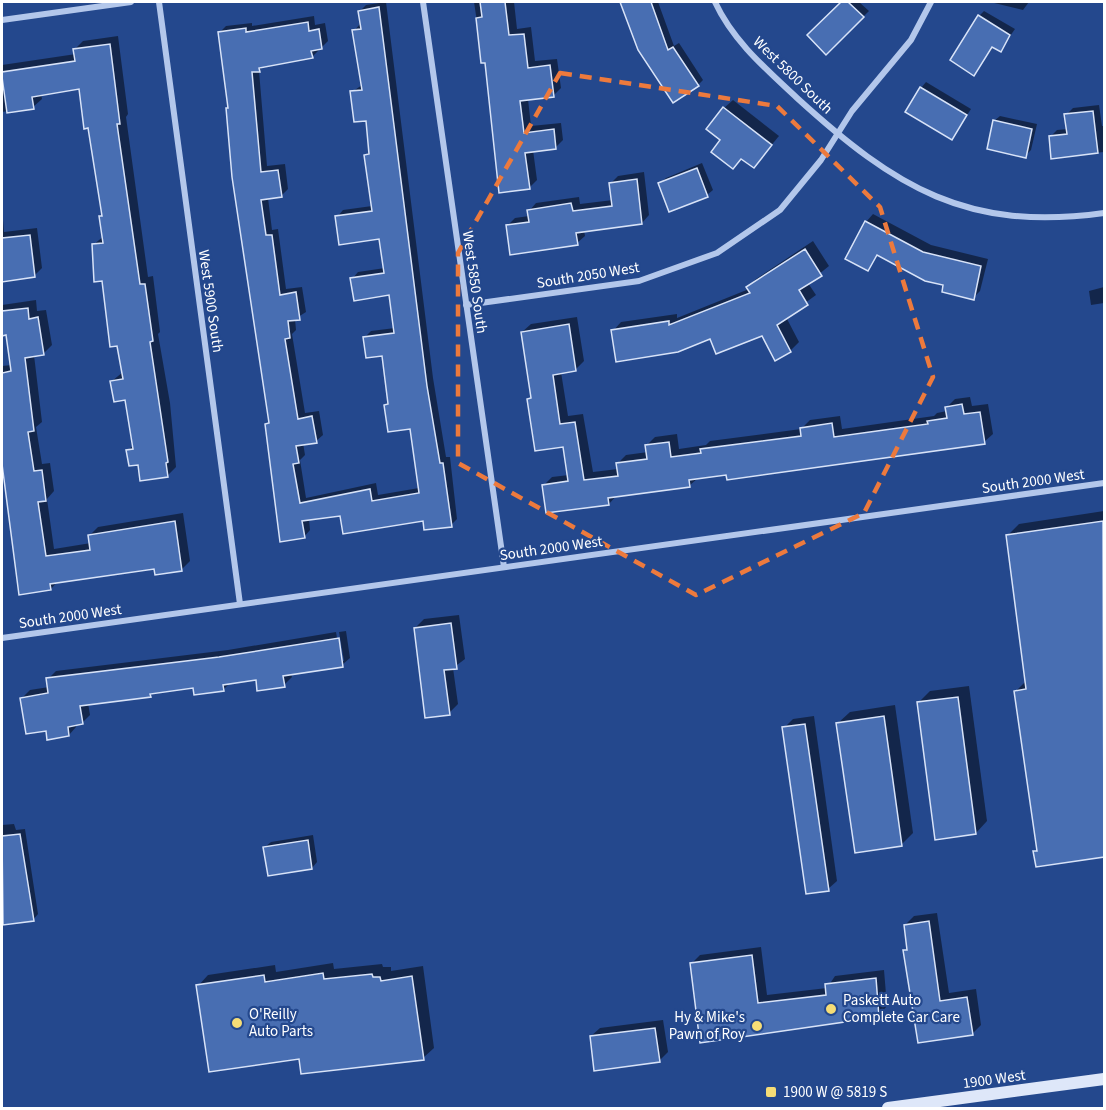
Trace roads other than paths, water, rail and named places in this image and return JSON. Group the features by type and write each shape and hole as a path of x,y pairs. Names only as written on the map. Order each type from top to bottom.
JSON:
{"main road":[{"name":"1900 West","path":"888,1108 1104,1078"}],"street":[{"path":"2,20 131,2"},
{"name":"West 5900 South","path":"159,2 240,604"},
{"name":"West 5850 South","path":"423,2 504,567"},
{"name":"West 5800 South","path":"715,2 723,18 756,60 837,134"},
{"name":"South 2050 West","path":"466,305 639,281 717,253 780,210 821,160 852,111 911,40 931,2"},
{"path":"837,134 892,175 950,204 1003,216 1063,218 1104,213"},
{"name":"South 2000 West","path":"2,638 1104,483"}],"place":[{"name":"Paskett Auto Complete Car Care","path":"831,1009"},
{"name":"O'Reilly Auto Parts","path":"237,1023"},
{"name":"Hy & Mike's Pawn of Roy","path":"757,1026"},
{"name":"1900 W @ 5819 S","path":"771,1092"}]}
